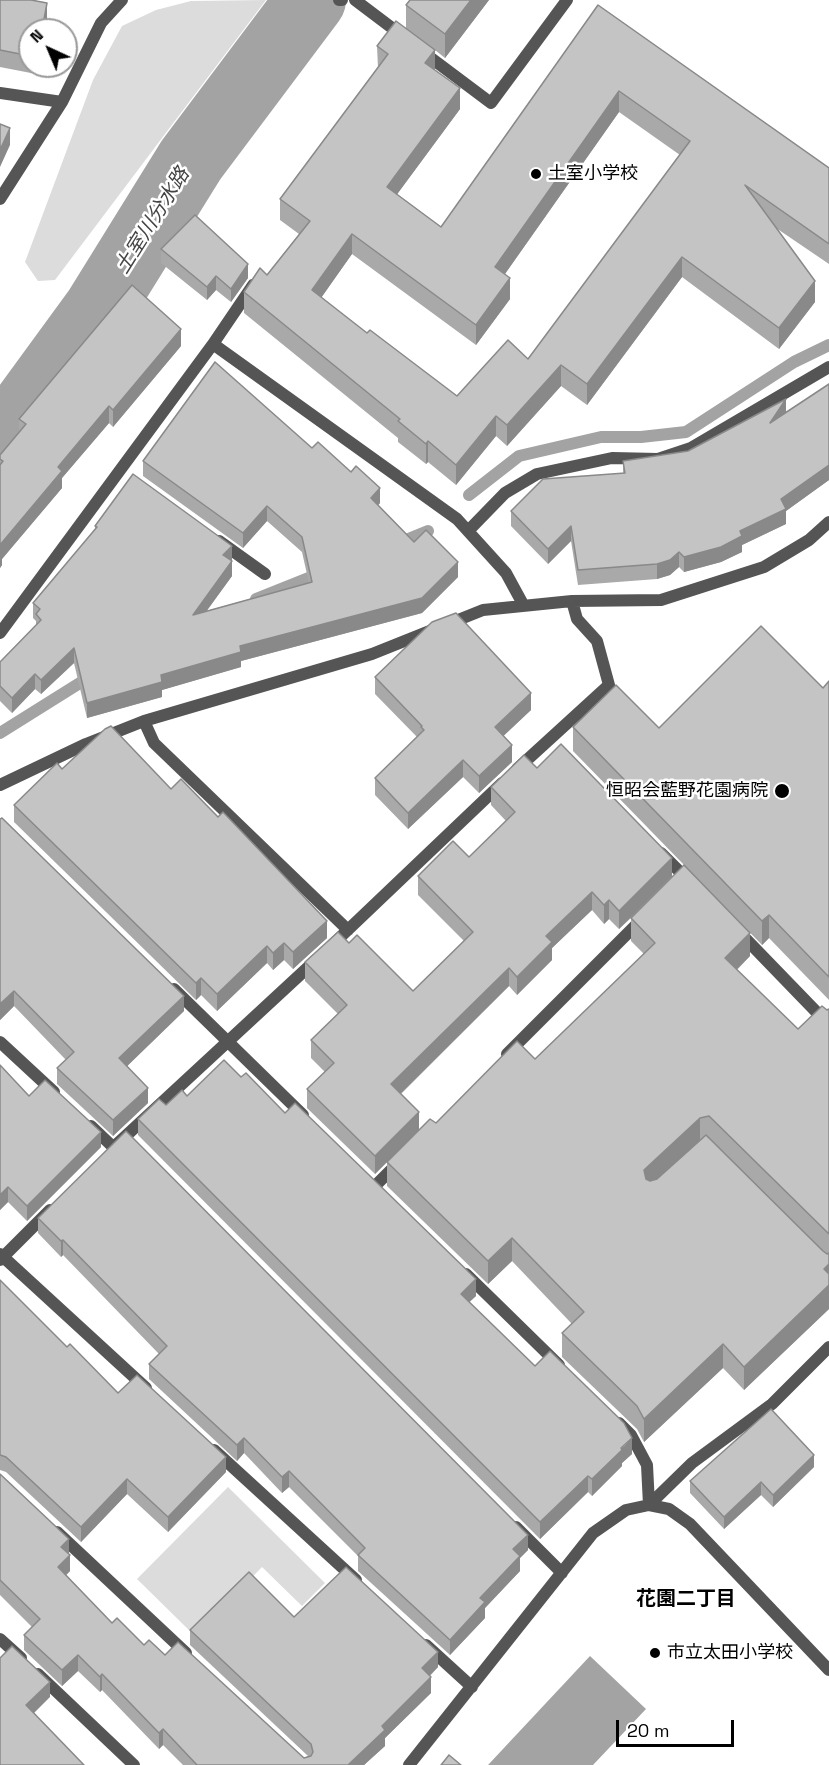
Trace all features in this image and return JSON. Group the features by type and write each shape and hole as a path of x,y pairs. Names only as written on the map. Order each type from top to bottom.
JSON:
{"street":[{"path":"0,199 62,102 101,22 122,0"},
{"path":"355,0 491,103 567,0"},
{"path":"0,93 62,102"},
{"path":"0,633 125,473 254,283"},
{"path":"213,344 458,519 506,573 524,606"},
{"path":"469,530 505,493 537,474 612,458 658,459 692,448 829,367"},
{"path":"0,784 86,744 144,721 372,654 483,610 572,601 661,600 764,567 809,540 829,522"},
{"path":"207,532 265,574"},
{"path":"78,1115 109,1152 131,1140 228,1042 553,742 609,685 597,641 577,619 572,601"},
{"path":"144,721 154,743 348,930"},
{"path":"652,844 680,881 700,893"},
{"path":"501,1060 651,910"},
{"path":"732,926 829,1025"},
{"path":"169,984 310,1122"},
{"path":"0,1042 61,1099"},
{"path":"375,1186 409,1152"},
{"path":"62,1198 1,1257 159,1400"},
{"path":"460,1269 571,1377"},
{"path":"649,1505 692,1463 772,1404 829,1347"},
{"path":"614,1418 631,1435 647,1465 649,1505"},
{"path":"202,1440 367,1591"},
{"path":"409,1765 593,1533 626,1510 649,1505 669,1509 690,1524 829,1670"},
{"path":"503,1514 562,1573"},
{"path":"52,1527 192,1658"},
{"path":"0,1639 134,1765"},
{"path":"419,1639 472,1687"}],"shaded area":[{"path":"266,0 55,280 38,281 25,262 93,80 122,26 156,10 191,1"},
{"path":"228,1487 325,1583 302,1606 262,1567 195,1636 137,1579"},
{"path":"590,1656 646,1709 593,1765 488,1765"}],"building":[{"path":"0,0 31,0 47,3 44,18 18,18 18,54 0,50"},
{"path":"410,0 471,0 445,34 406,5"},
{"path":"598,5 829,168 829,244 745,185 815,281 779,328 682,257 587,384 561,365 507,425 496,416 456,465 428,441 426,444 398,421 400,419 244,292 260,268 267,275 310,221 280,199 388,54 377,46 396,21 435,50 425,63 460,88 387,187 441,227","holes":["619,91 690,141 528,359 508,340 457,396 370,330 367,333 312,290 352,234 476,325 510,278 495,267"]},
{"path":"0,124 10,128 0,150"},
{"path":"195,215 248,264 231,289 216,276 207,287 161,249"},
{"path":"132,285 181,329 113,410 109,406 58,467 62,471 0,545 0,465 3,461 0,455 26,424 19,419"},
{"path":"215,362 312,448 318,442 351,472 356,466 380,488 371,498 414,542 426,530 458,562 422,598 240,646 241,652 161,675 162,682 87,703 74,648 41,680 35,674 12,698 0,686 0,662 41,620 36,614 40,609 33,603 97,527 95,526 133,474 232,546 223,555 232,561 193,615 312,582 302,537 267,506 243,533 143,461"},
{"path":"829,384 829,465 781,499 786,509 740,531 742,536 721,547 684,557 679,552 670,560 657,564 578,570 571,526 548,549 511,511 543,479 625,473 623,461 688,451 786,399 770,423"},
{"path":"456,613 531,693 495,727 512,745 479,776 463,760 408,813 375,778 424,730 375,677 432,622"},
{"path":"761,626 823,688 829,681 829,977 769,915 762,921 573,727 616,685 659,728"},
{"path":"111,726 171,789 181,779 218,817 223,812 327,921 293,952 284,943 273,953 267,946 217,994 201,978 196,983 14,805 57,763 62,769"},
{"path":"561,744 672,858 619,911 609,900 604,905 592,892 546,936 552,942 517,977 509,968 391,1084 419,1112 375,1156 307,1089 334,1063 311,1040 347,1005 305,962 338,932 349,943 357,935 413,991 473,932 418,876 453,841 469,857 515,812 491,787 524,755 537,768"},
{"path":"2,818 184,996 119,1058 148,1088 113,1120 57,1068 74,1052 14,991 0,1004 0,819"},
{"path":"684,865 750,933 725,958 798,1029 822,1006 829,1009 829,1234 709,1116 700,1118 644,1170 646,1179 650,1181 657,1179 706,1135 823,1251 829,1253 829,1264 824,1269 829,1274 829,1285 744,1367 723,1344 644,1419 637,1406 562,1333 584,1312 512,1238 488,1261 387,1162 430,1119 436,1123 517,1041 535,1059 655,943 631,918"},
{"path":"224,1060 241,1077 246,1073 285,1113 295,1103 476,1279 461,1294 535,1366 550,1351 624,1423 632,1438 621,1448 622,1450 592,1479 588,1476 540,1522 138,1119 159,1099 166,1105 182,1090 187,1096"},
{"path":"0,1065 29,1096 45,1080 101,1132 27,1206 8,1187 0,1195"},
{"path":"126,1131 528,1535 513,1549 520,1556 480,1598 485,1602 450,1640 358,1555 365,1548 289,1471 282,1477 244,1438 237,1445 149,1364 167,1346 63,1240 61,1241 38,1218"},
{"path":"0,1280 67,1347 70,1344 118,1393 137,1375 226,1457 168,1517 127,1479 81,1527 6,1457 0,1455"},
{"path":"771,1409 814,1455 773,1495 761,1482 724,1517 690,1481"},
{"path":"0,1474 69,1539 61,1547 70,1555 58,1567 112,1623 117,1618 144,1645 149,1640 165,1655 178,1642 304,1758 311,1756 313,1752 311,1744 190,1630 249,1572 294,1617 346,1567 438,1652 422,1668 431,1677 382,1726 385,1730 348,1765 197,1765 163,1729 159,1733 102,1674 100,1677 78,1655 62,1670 24,1635 40,1619 0,1580"},
{"path":"12,1646 50,1682 26,1705 84,1765 0,1765 0,1658"},
{"path":"449,1755 461,1765 441,1765"}],"waterway":[{"name":"土室川分水路","path":"0,444 98,310 191,160 311,0"},
{"path":"469,495 519,456 601,437 641,437 686,432 794,362 829,345"},
{"path":"396,544 428,531"},
{"path":"256,599 321,573"},
{"path":"0,733 91,676"}],"place":[{"name":"土室小学校","path":"536,174"},
{"name":"恒昭会藍野花園病院","path":"782,791"},
{"name":"市立太田小学校","path":"655,1653"}],"district":[{"name":"花園二丁目","path":"686,1600"}]}
